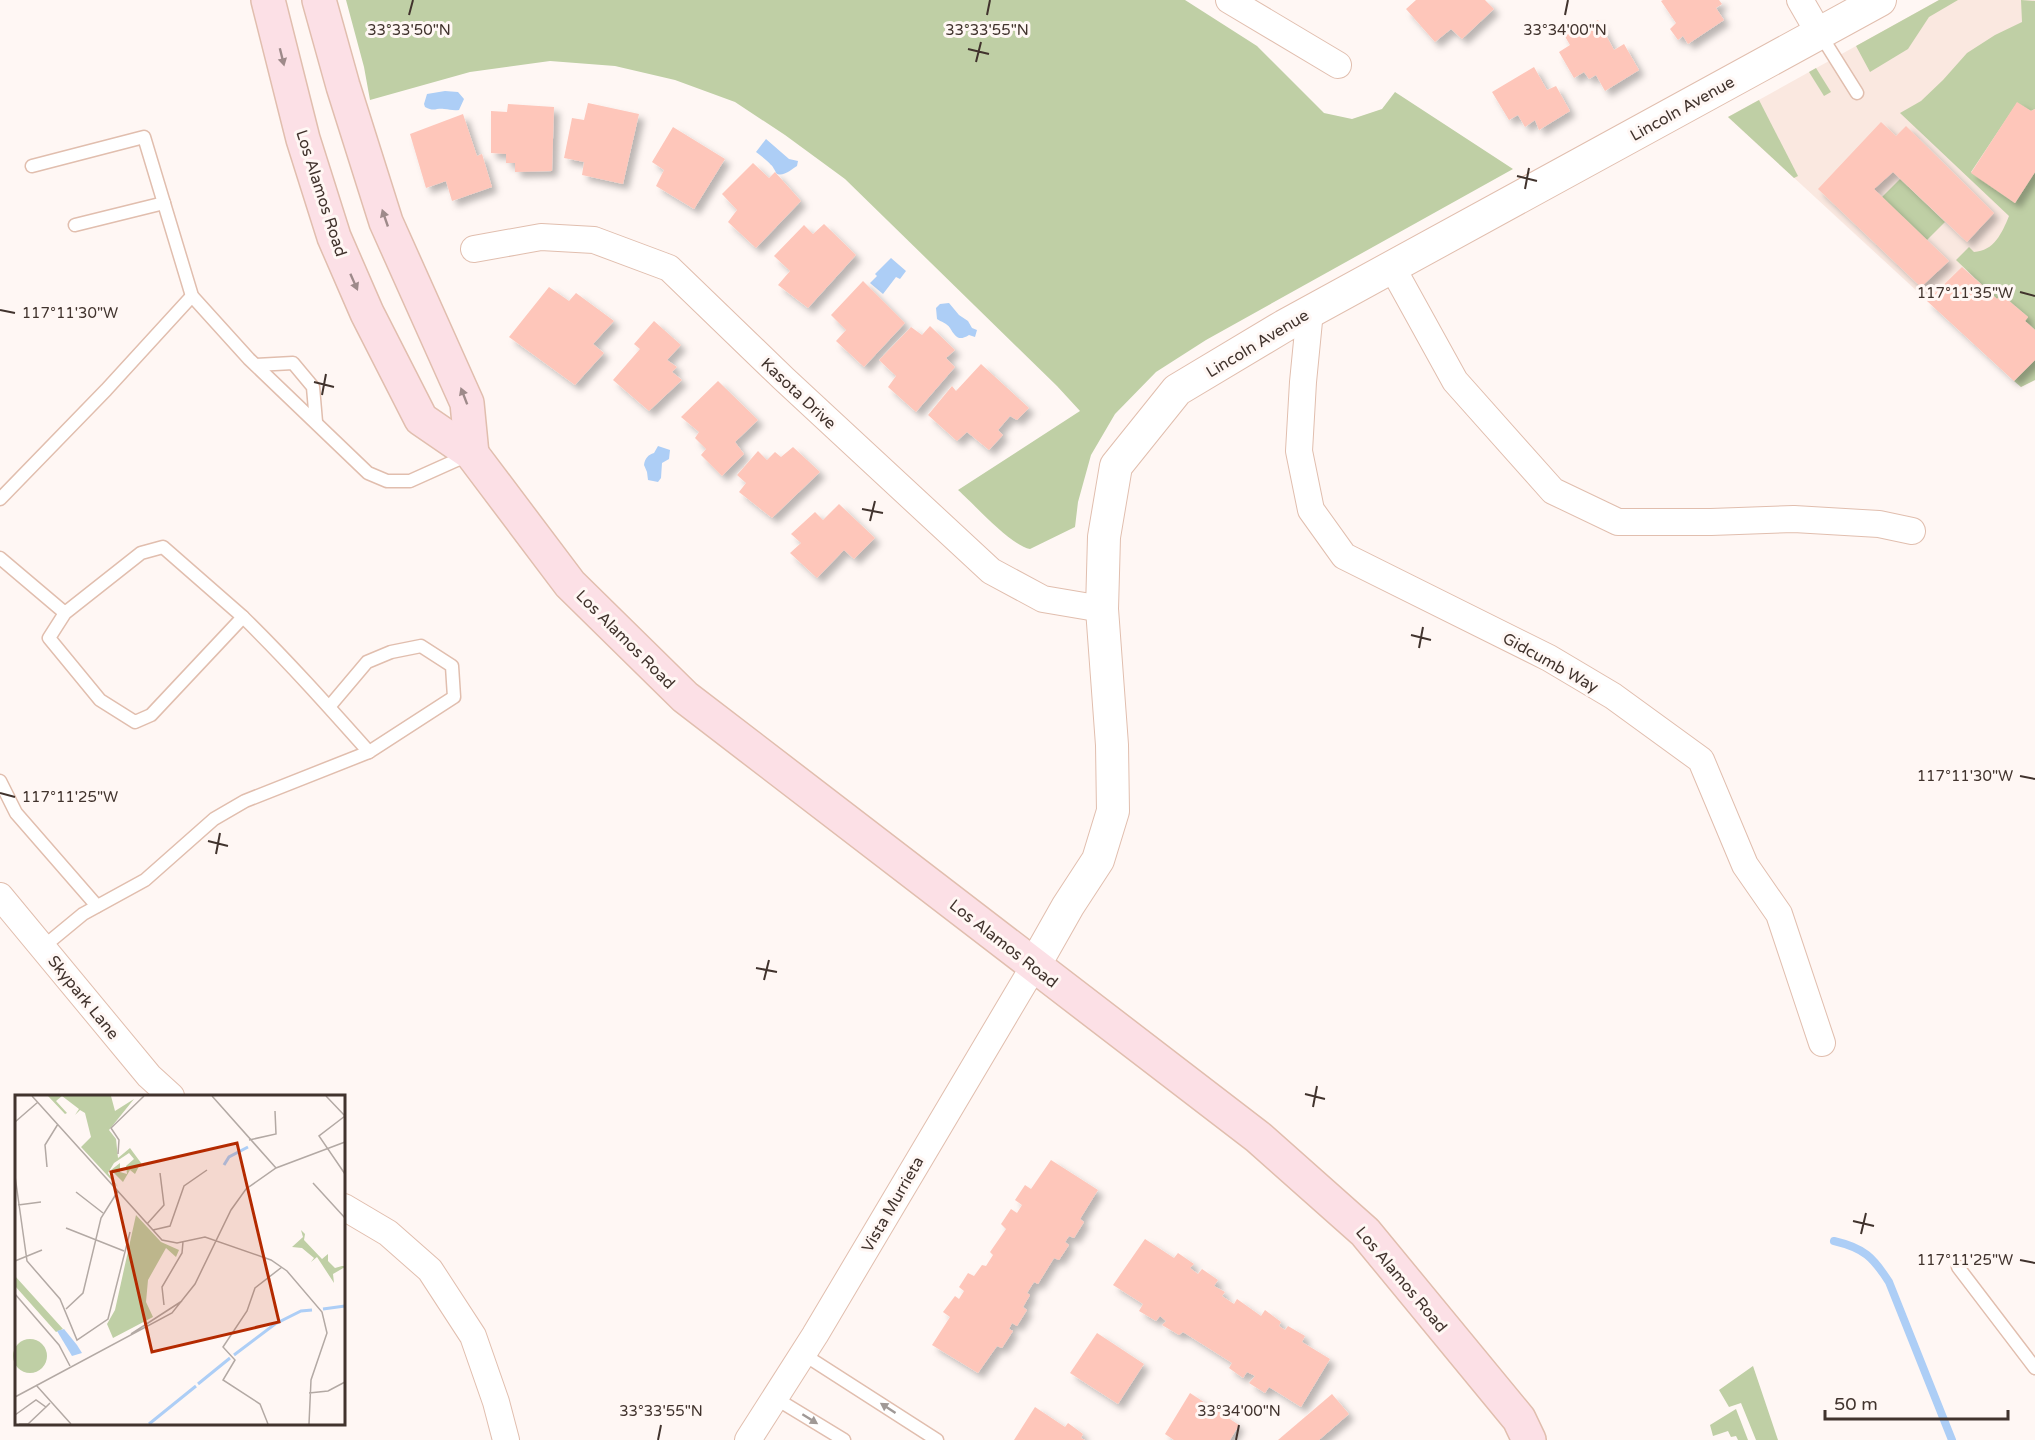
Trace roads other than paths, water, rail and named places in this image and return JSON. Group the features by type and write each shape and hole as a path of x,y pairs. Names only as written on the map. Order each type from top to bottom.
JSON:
{"main road":[{"name":"Los Alamos Road","path":"268,0 303,139 333,237 421,419 472,454 570,584 685,697 1257,1137 1365,1232 1519,1419 1529,1440"},
{"path":"320,0 343,86 386,222 467,403 472,454"}],"street":[{"path":"1230,0 1338,65"},
{"path":"1800,0 1819,33"},
{"name":"Lincoln Avenue","path":"1034,966 1068,906 1098,860 1113,810 1112,745 1102,609 1104,537 1116,466 1177,390 1311,311 1880,0"},
{"name":"Kasota Drive","path":"474,249 541,237 594,240 669,268 784,379 991,571 1043,599 1102,609"},
{"path":"1392,267 1455,381 1553,491 1617,522 1794,519 1879,524 1911,531"},
{"name":"Gidcumb Way","path":"1311,311 1303,382 1299,451 1311,510 1344,556 1549,658 1613,696 1701,760 1745,865 1779,914 1822,1043"},
{"name":"Skypark Lane","path":"0,896 149,1076 170,1095"},
{"name":"Vista Murrieta","path":"748,1440 803,1354 1034,966"},
{"path":"345,1208 388,1233 430,1270 473,1336 496,1402 506,1440"}],"lane":[{"path":"1819,33 1857,93"},
{"path":"32,166 144,137 192,296 256,365 368,473 387,481 410,481 472,454"},
{"path":"75,225 164,204"},
{"path":"0,499 106,390 192,296"},
{"path":"256,365 293,363 313,387 316,422"},
{"path":"243,617 151,715 135,722 100,700 49,638 65,614 141,553 162,547 243,617 290,663 369,752"},
{"path":"0,558 65,614"},
{"path":"43,947 83,914 145,880 214,819 244,801 369,752 454,697 452,666 421,646 391,652 367,662 329,707"},
{"path":"0,781 16,813 98,906"},
{"path":"1958,1268 2035,1368"},
{"path":"803,1354 937,1440"},
{"path":"775,1398 844,1440"}],"water":[{"path":"445,91 458,92 464,99 459,110 433,110 425,107 427,94"},
{"path":"766,139 789,159 798,161 797,166 784,174 776,173 772,165 756,152"},
{"path":"891,258 906,271 900,279 896,277 883,294 870,283 877,276 875,274"},
{"path":"949,303 972,328 977,330 975,337 969,335 962,338 957,337 947,325 937,319 936,308 940,304"},
{"path":"658,446 670,450 669,459 662,463 661,478 658,482 648,480 644,465 647,457 654,453"}],"waterway":[{"path":"1834,1241 1853,1247 1867,1255 1889,1282 1952,1440"}]}
